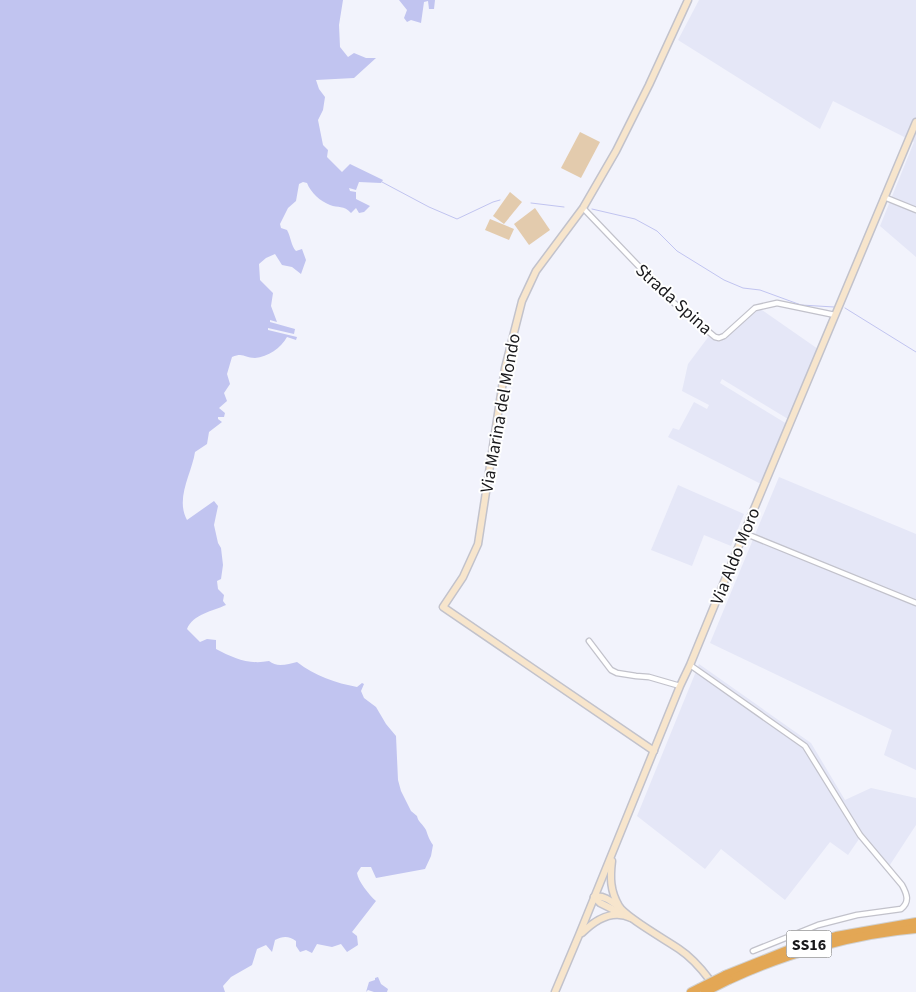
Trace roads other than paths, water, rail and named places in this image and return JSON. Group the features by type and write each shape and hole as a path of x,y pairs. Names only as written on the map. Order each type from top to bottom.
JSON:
{"highway":[{"name":"SS16","path":"691,992 702,990 790,949 836,936 912,926"}],"main road":[{"name":"Via Marina del Mondo","path":"654,750 444,607 463,577 478,544 505,368 522,302 536,271 583,208 625,135 688,0"},
{"name":"Via Aldo Moro","path":"555,992 680,686 916,122"},
{"path":"614,850 610,880 620,908"},
{"path":"594,897 600,896 605,898 680,950 697,964 709,978"},
{"path":"594,897 600,904 639,922"},
{"path":"579,935 590,924 601,918 626,916"}],"street":[{"path":"884,196 916,210"},
{"name":"Strada Spina","path":"583,208 674,303 715,337 724,336 755,308 777,303 835,315"},
{"path":"744,533 916,603"},
{"path":"589,641 611,670 617,673 650,677 680,686"},
{"path":"690,665 805,746 847,816 902,885 906,893 907,900 905,906 901,909 857,915 818,924 753,952"}],"water":[{"path":"0,0 343,0 339,25 340,47 348,57 354,53 366,58 376,58 354,78 316,80 319,89 325,97 323,110 318,120 323,145 328,150 327,157 342,172 350,164 383,180 381,183 359,182 356,190 349,188 350,191 356,192 356,199 370,206 364,212 359,213 356,208 351,213 343,208 326,203 313,193 307,183 299,184 296,201 288,208 280,224 281,228 287,230 296,251 302,249 306,260 301,274 292,267 282,265 275,254 259,264 260,280 273,293 271,306 277,322 270,320 270,322 295,329 294,334 268,328 268,330 297,337 296,340 287,337 278,348 265,356 255,358 242,355 232,357 227,374 230,384 224,393 227,401 219,408 225,413 224,417 218,417 222,422 209,432 207,444 195,452 183,494 184,512 187,520 214,501 218,506 214,525 221,548 223,565 221,579 217,581 218,589 224,595 223,601 226,605 199,616 187,629 200,642 207,639 216,640 216,649 241,660 269,661 279,665 297,662 318,675 334,681 357,687 362,683 364,684 361,691 364,698 376,707 396,736 398,780 401,791 411,811 425,828 433,845 431,856 425,869 376,878 371,867 361,867 357,873 359,880 376,901 352,932 357,936 358,945 347,952 341,944 332,947 317,944 312,953 306,950 300,952 296,946 296,941 283,937 275,940 272,952 266,945 257,949 252,965 231,977 223,986 225,992 0,992"},
{"path":"399,0 435,0 434,9 429,9 428,1 424,2 421,23 411,20 407,22 404,18 407,10"},
{"path":"378,977 381,984 388,989 387,992 368,990 366,992 369,982"}],"waterway":[{"path":"382,182 429,207 457,219 500,200"},
{"path":"531,203 564,207"},
{"path":"592,209 635,219 657,231 677,251 724,280 743,288 760,290 801,305 834,307"},
{"path":"845,308 916,352"}]}
